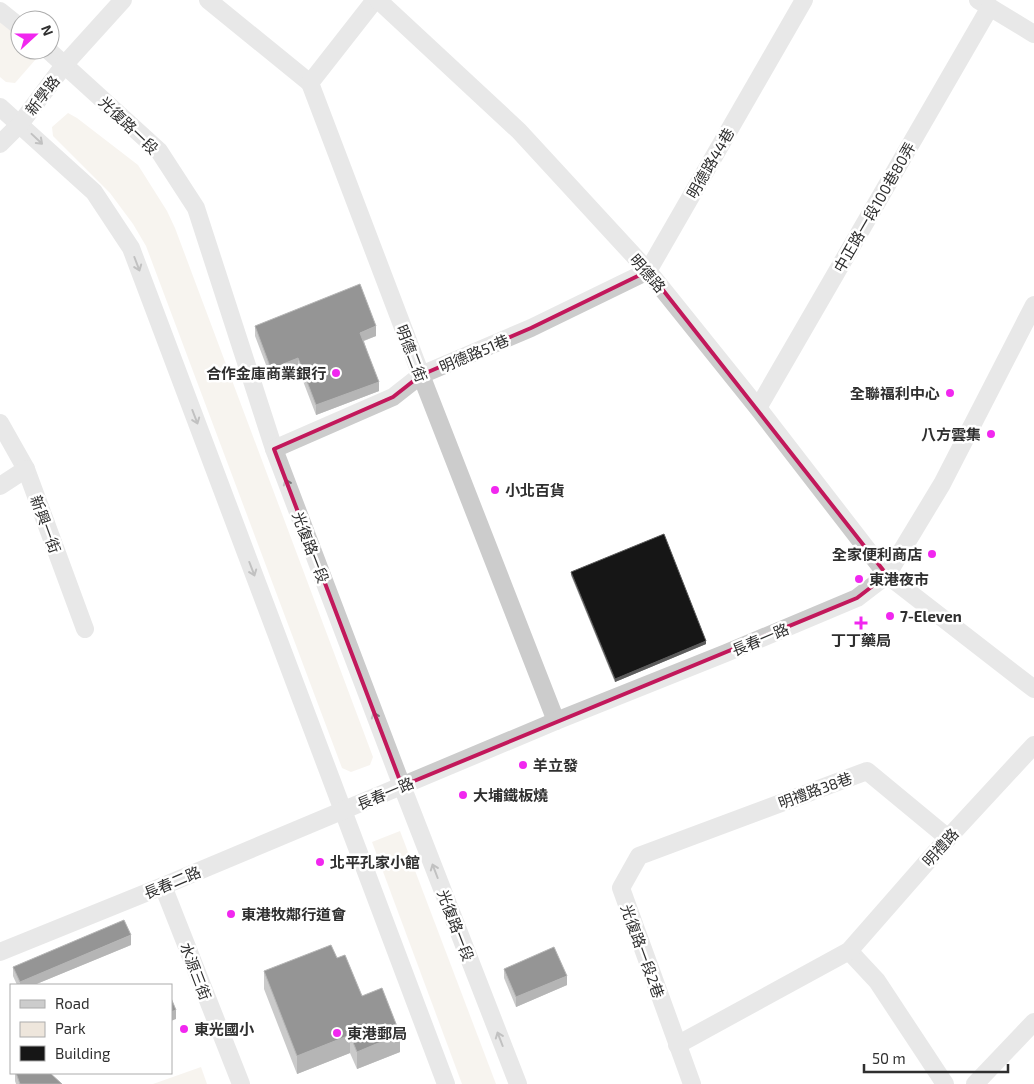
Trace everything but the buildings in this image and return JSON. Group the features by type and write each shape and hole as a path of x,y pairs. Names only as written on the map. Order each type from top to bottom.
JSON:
{"street":[{"name":"新學路","path":"0,144 20,124 65,64 123,0"},
{"path":"208,0 310,83 377,0"},
{"name":"明德路","path":"377,0 519,131 648,271 758,408 887,575 1034,689"},
{"name":"明德路44巷","path":"648,271 804,0"},
{"path":"984,3 1034,34"},
{"name":"中正路一段100巷80弄","path":"758,408 984,3"},
{"path":"0,11 10,20"},
{"name":"光復路一段","path":"60,60 158,151 196,208 274,449 518,1084"},
{"name":"明德二街","path":"310,83 556,721"},
{"path":"0,107 94,192 131,248 446,1084"},
{"name":"明德路51巷","path":"274,449 393,397 421,375 531,328 648,271"},
{"name":"長春一路","path":"343,811 556,721 857,598 887,575 942,484 1034,305"},
{"name":"新興一街","path":"0,423 26,469 85,629"},
{"path":"0,486 26,469"},
{"name":"明禮路","path":"677,1045 849,951 948,838 1034,745"},
{"name":"明禮路38巷","path":"748,815 867,770 948,838"},
{"name":"長春二路","path":"0,952 343,811"},
{"name":"光復路一段2巷","path":"692,1084 621,888 639,856 748,815"},
{"name":"水源三街","path":"163,886 241,1084"},
{"path":"849,951 877,981 945,1084"},
{"path":"975,1084 1034,1022"}],"highlighted area":[{"path":"648,271 887,575 857,598 402,786 274,449 393,397 421,375 531,328"}],"green space":[{"path":"0,20 10,28 10,60 35,60 15,83 6,82 0,77"},
{"path":"68,113 138,165 167,211 175,228 373,757 370,765 351,772 342,768 146,246 133,224 110,193 53,136 52,127"},
{"path":"400,831 496,1084 462,1084 372,842"},
{"path":"201,1067 207,1084 153,1084"}],"place":[{"name":"合作金庫商業銀行","path":"336,373"},
{"name":"全聯福利中心","path":"950,393"},
{"name":"八方雲集","path":"991,434"},
{"name":"小北百貨","path":"495,490"},
{"name":"全家便利商店","path":"932,554"},
{"name":"東港夜市","path":"859,579"},
{"name":"7-Eleven","path":"890,616"},
{"name":"丁丁藥局","path":"861,623"},
{"name":"羊立發","path":"523,765"},
{"name":"大埔鐵板燒","path":"463,795"},
{"name":"北平孔家小館","path":"320,862"},
{"name":"東港牧鄰行道會","path":"231,914"},
{"name":"東光國小","path":"184,1029"},
{"name":"東港郵局","path":"337,1033"}]}
